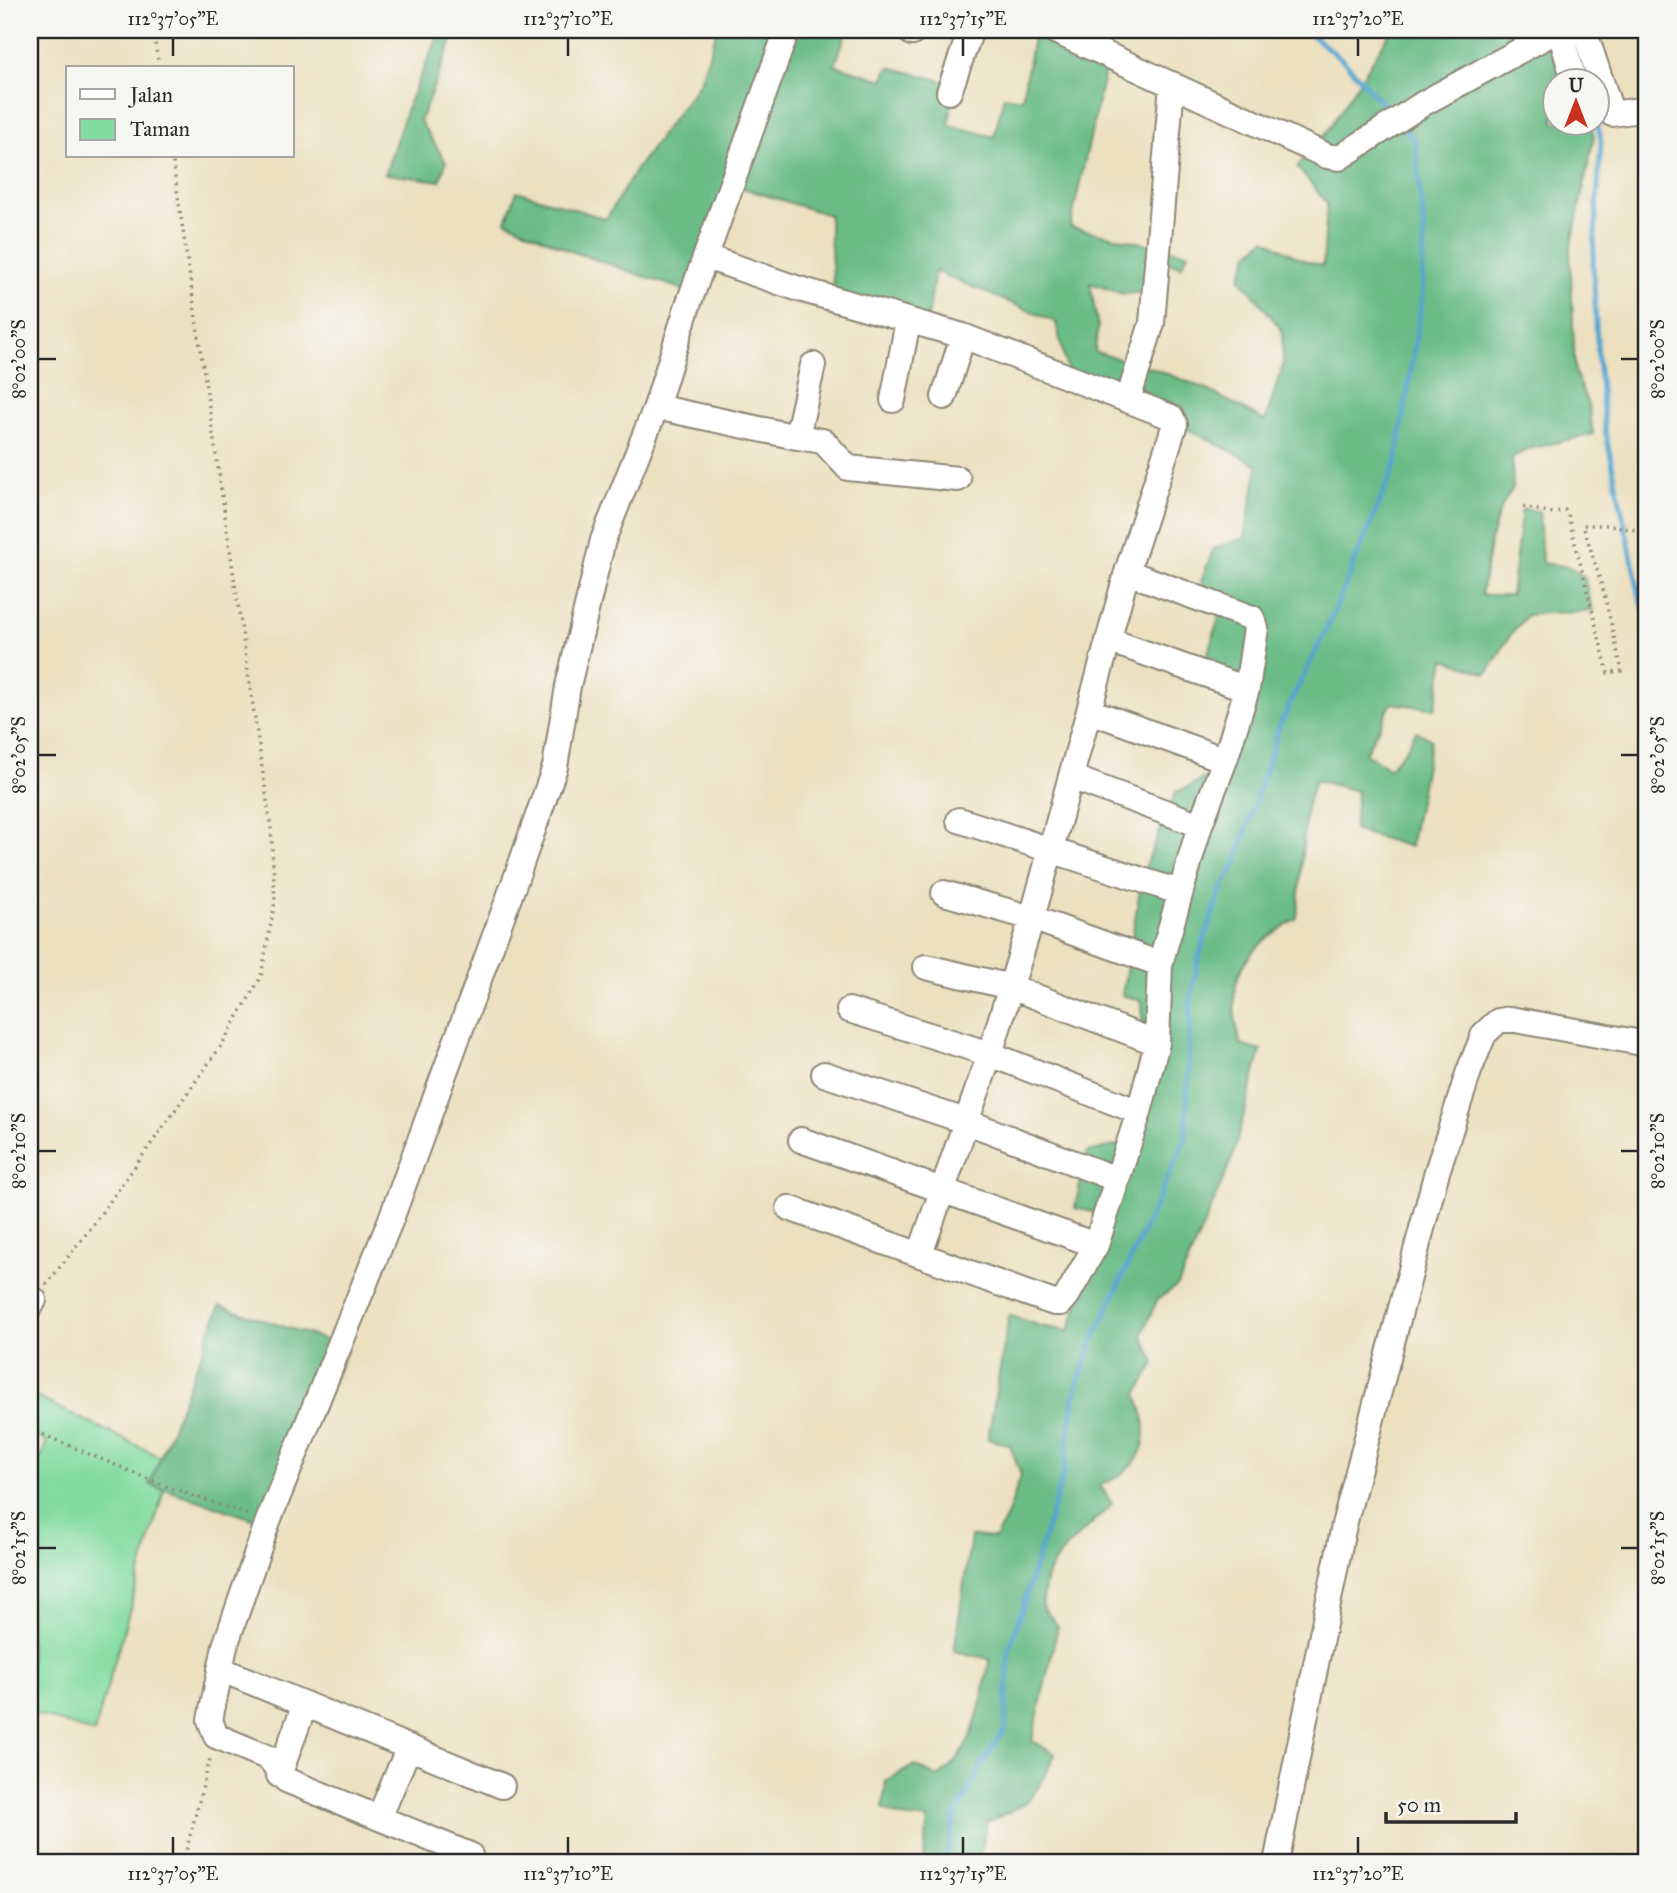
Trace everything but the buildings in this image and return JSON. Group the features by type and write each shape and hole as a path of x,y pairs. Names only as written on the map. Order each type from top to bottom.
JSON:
{"street":[{"path":"470,1855 279,1775 269,1758 216,1736 210,1720 220,1669 268,1521 391,1219 555,767 568,686 603,540 656,407 787,30"},
{"path":"949,92 971,30"},
{"path":"1053,30 1327,156 1339,158 1424,103 1554,32 1561,36 1570,66"},
{"path":"1584,30 1592,66"},
{"path":"1128,400 1153,323 1171,84"},
{"path":"1610,116 1647,109"},
{"path":"706,257 963,336 1171,417 1176,426 1128,572 1032,918 990,1054 920,1254"},
{"path":"893,400 908,321"},
{"path":"944,397 963,336"},
{"path":"797,438 813,365"},
{"path":"656,407 797,438 823,441 848,468 958,479"},
{"path":"789,1208 1058,1303 1067,1296 1096,1245 1139,1112 1157,1043 1160,964 1200,825 1225,760 1247,689 1256,628 1254,620 1128,572"},
{"path":"1108,640 1247,689"},
{"path":"1090,711 1225,760"},
{"path":"1071,777 1200,825"},
{"path":"959,820 1180,892"},
{"path":"944,893 1032,918 1160,964"},
{"path":"926,967 1010,987 1157,1043"},
{"path":"849,1010 990,1054 1139,1112"},
{"path":"1276,1863 1354,1488 1436,1175 1469,1071 1485,1034 1491,1026 1510,1019 1647,1044"},
{"path":"824,1074 965,1121 1116,1179"},
{"path":"802,1140 1096,1245"},
{"path":"220,1669 502,1786"},
{"path":"279,1775 305,1704"},
{"path":"379,1818 409,1747"}],"path":[{"path":"153,30 159,66"},
{"path":"31,1302 93,1225 221,1046 261,978 275,901 271,828 172,158"},
{"path":"1522,508 1553,513 1565,510 1568,515 1608,673 1622,671 1603,589 1583,525 1622,527 1647,532"},
{"path":"30,1429 165,1486 268,1521"},
{"path":"183,1863 216,1736"}],"green space":[{"path":"441,30 456,30 420,121 446,162 440,181 385,174 408,105"},
{"path":"717,30 847,30 835,65 883,80 889,67 954,84 949,125 994,137 1004,96 1022,99 1033,37 1107,62 1070,227 1188,253 1182,266 1156,259 1151,292 1123,294 1090,283 1098,327 1095,352 1155,369 1206,389 1265,421 1283,365 1282,330 1240,278 1249,253 1265,239 1300,259 1323,266 1327,203 1297,167 1327,132 1392,30 1572,30 1576,66 1540,66 1540,136 1594,137 1570,252 1575,371 1589,408 1593,434 1529,449 1512,457 1513,488 1500,509 1491,539 1481,595 1511,595 1522,509 1539,511 1542,563 1569,567 1584,577 1593,611 1527,615 1511,634 1487,674 1445,659 1435,709 1392,703 1365,753 1389,768 1404,752 1416,731 1431,740 1410,847 1354,830 1357,791 1315,780 1306,808 1297,918 1277,931 1249,956 1236,985 1234,1002 1241,1045 1261,1051 1232,1159 1178,1285 1157,1300 1142,1335 1155,1363 1137,1394 1145,1424 1142,1450 1127,1470 1100,1485 1112,1504 1060,1556 1047,1578 1042,1607 1058,1626 1032,1741 1055,1754 1042,1781 1023,1804 987,1822 978,1863 923,1863 928,1820 901,1817 883,1809 886,1781 915,1765 937,1777 950,1767 969,1740 980,1708 990,1659 954,1651 971,1536 995,1538 1007,1517 1021,1475 1010,1445 988,1439 1009,1315 1040,1326 1069,1331 1105,1215 1075,1208 1087,1152 1136,1141 1142,1082 1142,1001 1122,995 1143,872 1176,792 1207,776 1216,767 1223,757 1232,731 1237,698 1204,666 1221,611 1201,581 1214,548 1245,538 1258,465 1091,379 1067,370 1056,322 935,271 926,330 834,298 829,215 733,185 698,295 571,251 506,221 517,191 606,219 637,168 700,82"},
{"path":"220,1306 348,1347 270,1525 150,1484"},
{"path":"30,1394 161,1457 150,1484 164,1490 94,1733 30,1712 30,1484 47,1442 30,1433"}],"waterway":[{"path":"1305,30 1344,61 1393,116"},
{"path":"946,1863 954,1819 985,1759 1005,1729 1009,1650 1063,1476 1075,1392 1092,1343 1186,1138 1191,996 1199,956 1220,892 1235,865 1280,724 1328,626 1396,463 1422,300 1424,230 1415,141 1402,126"},
{"path":"1600,136 1593,265 1598,360 1605,430 1641,602 1647,619"}]}
